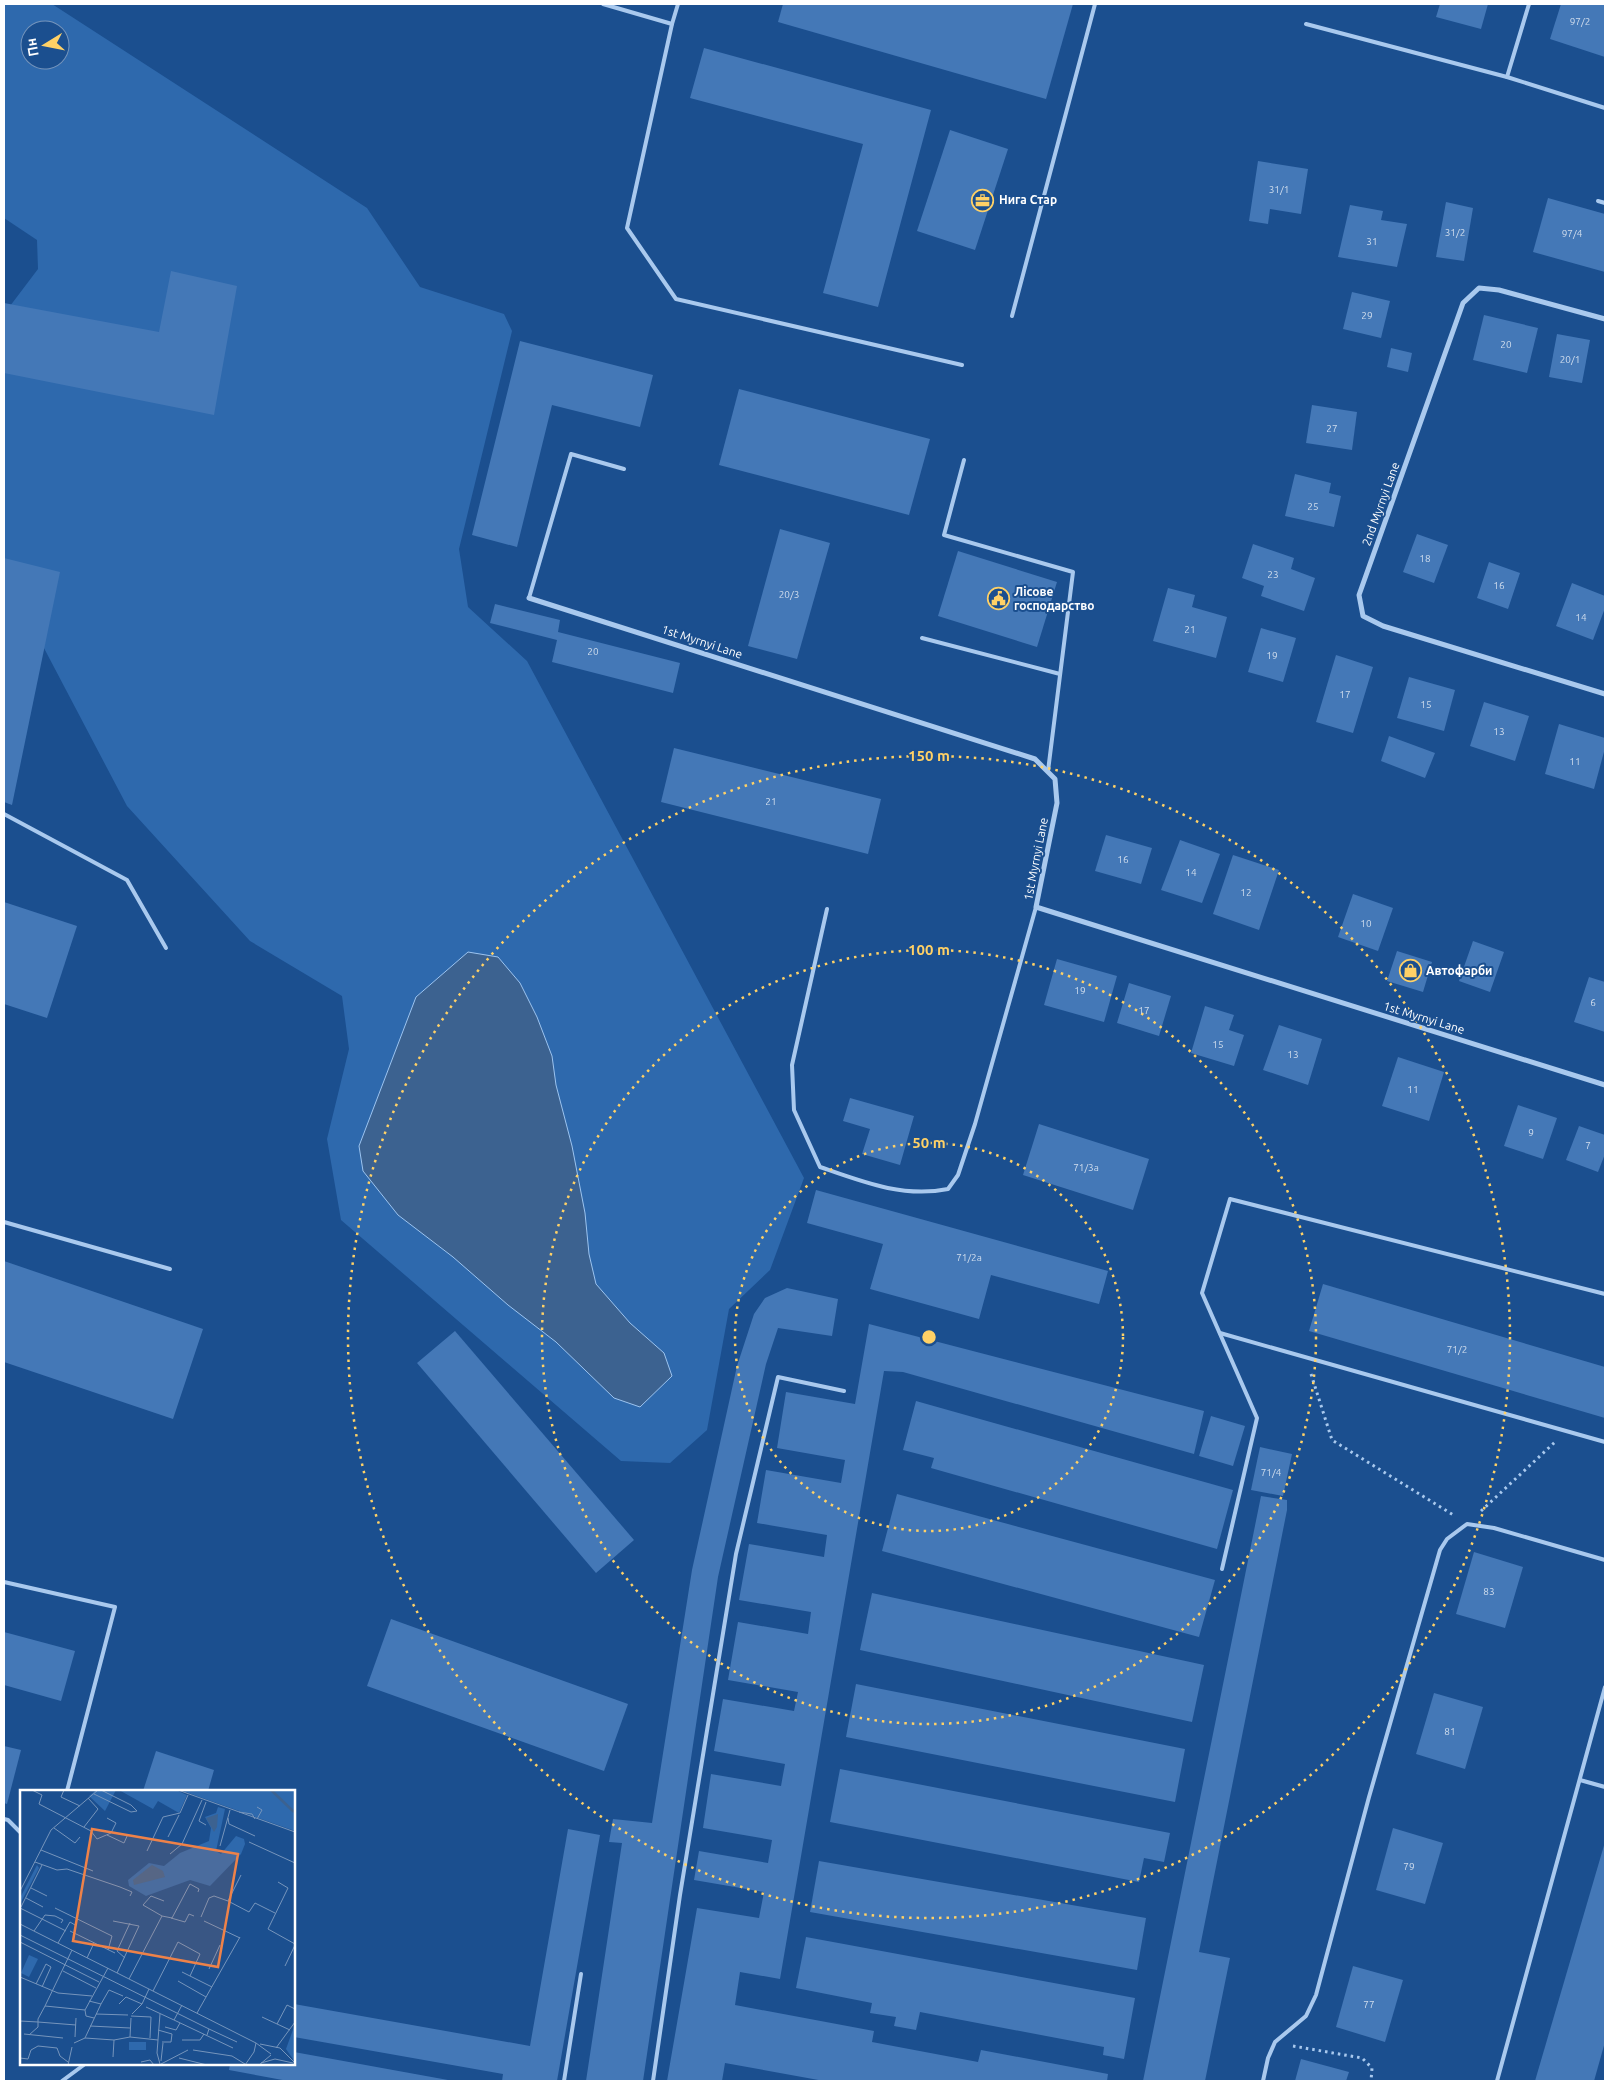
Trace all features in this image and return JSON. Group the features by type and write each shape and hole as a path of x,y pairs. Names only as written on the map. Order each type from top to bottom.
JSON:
{"street":[{"name":"2nd Myrnyi Lane","path":"1605,319 1499,290 1479,288 1463,303 1359,595 1363,616 1383,626 1605,694"},
{"name":"1st Myrnyi Lane","path":"529,598 1035,759 1055,778 1057,803 1036,907 1605,1085"}],"lane":[{"path":"604,4 672,24"},
{"path":"678,4 627,228 676,299 962,365"},
{"path":"1012,316 1095,4"},
{"path":"1507,77 1529,4"},
{"path":"1306,24 1507,77 1605,108"},
{"path":"1598,201 1605,203"},
{"path":"529,598 572,454 624,469"},
{"path":"964,460 944,535 1073,572 1048,771"},
{"path":"922,638 1060,674"},
{"path":"4,814 127,880 166,948"},
{"path":"827,909 792,1065 794,1110 820,1167 900,1192 929,1193 948,1189 958,1175 975,1124 1036,907"},
{"path":"1222,1569 1257,1418 1202,1293 1230,1199 1605,1294"},
{"path":"4,1222 170,1269"},
{"path":"1220,1333 1605,1442"},
{"path":"653,2081 681,1885 736,1554 778,1377 844,1391"},
{"path":"1263,2081 1268,2058 1275,2042 1306,2016 1316,1995 1369,1797 1440,1550 1447,1539 1467,1524 1494,1528 1605,1560"},
{"path":"4,1582 115,1608 67,1790"},
{"path":"1497,2081 1605,1687"},
{"path":"1580,1780 1605,1787"},
{"path":"4,1819 8,1820 20,1832"},
{"path":"564,2081 581,1974"},
{"path":"62,2081 84,2065"}],"path":[{"path":"1306,1358 1332,1440 1467,1524 1566,1431"},
{"path":"1275,2042 1362,2058 1372,2068 1371,2081"}],"shaded area":[{"path":"4,4 52,4 367,208 420,287 504,314 512,331 459,549 468,607 527,661 804,1178 770,1270 729,1309 707,1430 670,1463 621,1461 341,1220 327,1139 349,1049 342,996 250,941 127,806 4,572 4,314 38,269 37,240 4,218"},
{"path":"468,952 498,957 520,983 537,1017 552,1056 556,1085 572,1146 585,1213 589,1254 596,1284 630,1323 664,1353 672,1376 640,1407 614,1398 556,1342 508,1305 453,1257 398,1215 363,1171 359,1146 416,997"}],"building":[{"path":"783,4 1073,4 1046,99 778,22"},
{"path":"1440,4 1488,4 1481,29 1436,17"},
{"path":"1561,4 1605,4 1605,57 1550,39"},
{"path":"704,48 931,110 878,307 823,293 863,144 690,98"},
{"path":"950,130 1008,149 975,250 917,231"},
{"path":"1258,161 1308,169 1301,214 1270,209 1268,224 1249,221"},
{"path":"1548,198 1605,214 1605,272 1533,252"},
{"path":"1446,202 1473,208 1464,261 1436,257"},
{"path":"1350,205 1383,211 1381,220 1407,224 1397,267 1338,257"},
{"path":"171,271 237,286 214,415 4,373 4,303 159,332"},
{"path":"1352,292 1390,301 1381,338 1343,329"},
{"path":"1484,315 1538,328 1527,373 1473,360"},
{"path":"1557,334 1590,340 1582,383 1549,377"},
{"path":"520,341 653,375 640,427 552,405 517,547 472,535"},
{"path":"1391,348 1412,353 1408,372 1387,367"},
{"path":"739,389 930,439 909,515 719,465"},
{"path":"1312,405 1357,412 1352,450 1306,443"},
{"path":"1295,474 1331,483 1329,493 1341,496 1334,527 1285,516"},
{"path":"780,529 830,543 797,659 748,646"},
{"path":"1417,534 1448,545 1434,583 1403,572"},
{"path":"1253,544 1294,558 1291,569 1315,578 1304,611 1261,596 1264,586 1242,578"},
{"path":"958,551 1057,582 1037,647 938,616"},
{"path":"4,558 60,572 12,805 4,802"},
{"path":"1489,562 1520,573 1508,609 1477,598"},
{"path":"1572,583 1605,596 1605,608 1593,640 1556,626"},
{"path":"1168,588 1195,595 1192,607 1227,617 1216,658 1153,641"},
{"path":"495,604 560,620 558,632 680,663 673,693 552,662 557,640 490,623"},
{"path":"1261,628 1296,638 1283,682 1248,672"},
{"path":"1336,655 1373,667 1353,733 1316,722"},
{"path":"1409,677 1455,690 1444,731 1397,718"},
{"path":"1484,702 1529,716 1515,761 1470,746"},
{"path":"1559,724 1605,738 1605,748 1594,789 1545,774"},
{"path":"1389,736 1435,753 1425,778 1381,761"},
{"path":"674,748 881,799 868,854 661,802"},
{"path":"1106,835 1152,848 1141,884 1095,871"},
{"path":"1180,840 1220,854 1202,903 1161,890"},
{"path":"1233,855 1279,870 1259,930 1213,914"},
{"path":"1353,894 1393,908 1378,951 1338,937"},
{"path":"4,902 77,926 47,1018 4,1004"},
{"path":"1473,941 1504,952 1490,992 1459,981"},
{"path":"1397,951 1432,962 1423,992 1387,981"},
{"path":"1057,959 1117,976 1104,1022 1044,1005"},
{"path":"1589,977 1605,982 1605,1032 1574,1022"},
{"path":"1129,983 1171,996 1159,1036 1117,1023"},
{"path":"1205,1006 1234,1015 1229,1030 1244,1035 1234,1066 1191,1053"},
{"path":"1279,1025 1322,1039 1308,1085 1263,1070"},
{"path":"1398,1057 1444,1072 1429,1121 1382,1106"},
{"path":"850,1098 914,1116 900,1165 862,1154 870,1129 843,1121"},
{"path":"1518,1105 1557,1118 1543,1159 1504,1146"},
{"path":"1039,1124 1149,1159 1133,1210 1023,1175"},
{"path":"1579,1126 1605,1135 1605,1154 1598,1172 1566,1160"},
{"path":"816,1190 1108,1271 1099,1304 991,1275 979,1319 870,1289 883,1244 807,1223"},
{"path":"4,1261 203,1329 173,1419 4,1362"},
{"path":"1323,1284 1605,1367 1605,1418 1309,1331"},
{"path":"787,1288 838,1299 832,1336 778,1328 766,1364 718,1577 643,2081 586,2081 622,1843 609,1842 613,1819 652,1823 692,1570 737,1366 754,1314 765,1298"},
{"path":"869,1324 1204,1411 1194,1454 903,1372 884,1371 780,1979 740,1972 735,2005 874,2031 872,2042 978,2062 981,2050 1108,2074 1107,2081 824,2081 725,2063 722,2081 667,2081 697,1908 759,1918 764,1892 694,1880 699,1851 768,1863 772,1840 703,1828 711,1774 781,1786 785,1764 714,1751 723,1699 794,1711 798,1692 728,1680 738,1622 808,1634 811,1612 739,1600 749,1544 824,1557 827,1535 757,1523 766,1470 841,1483 845,1460 777,1448 786,1392 855,1404"},
{"path":"455,1331 634,1540 596,1573 417,1363"},
{"path":"916,1401 1233,1490 1217,1549 931,1468 934,1458 903,1450"},
{"path":"1211,1416 1245,1426 1233,1466 1199,1456"},
{"path":"1260,1447 1292,1454 1283,1496 1251,1490"},
{"path":"897,1494 1215,1580 1199,1637 882,1551"},
{"path":"1261,1496 1287,1500 1287,1510 1199,1952 1230,1958 1205,2081 1143,2081"},
{"path":"1474,1552 1523,1567 1505,1628 1456,1614"},
{"path":"872,1593 1204,1665 1192,1722 860,1650"},
{"path":"391,1619 628,1704 604,1771 367,1686"},
{"path":"4,1632 75,1651 61,1701 4,1685"},
{"path":"856,1684 1185,1749 1175,1802 846,1737"},
{"path":"1434,1693 1483,1707 1465,1769 1416,1754"},
{"path":"4,1746 21,1750 7,1804 4,1803"},
{"path":"156,1751 214,1770 208,1790 143,1790"},
{"path":"840,1769 1170,1833 1164,1862 1144,1858 1139,1882 830,1822"},
{"path":"1393,1828 1443,1843 1425,1904 1376,1890"},
{"path":"568,1829 600,1835 557,2081 502,2081 503,2074 295,2037 295,2004 530,2046"},
{"path":"1605,1842 1605,2042 1594,2081 1535,2081"},
{"path":"819,1861 1146,1918 1137,1970 810,1912"},
{"path":"806,1937 1135,1998 1124,2059 1103,2055 1104,2047 920,2012 916,2030 894,2026 896,2017 870,2013 872,2003 796,1988"},
{"path":"1353,1966 1403,1980 1385,2042 1336,2027"},
{"path":"295,2052 448,2080 288,2081 229,2070 230,2065 295,2065"},
{"path":"1301,2059 1349,2072 1346,2081 1295,2081"}],"place":[{"name":"Нига Стар","path":"983,200"},
{"name":"Лісове господарство","path":"998,599"},
{"name":"Автофарби","path":"1410,971"}]}
